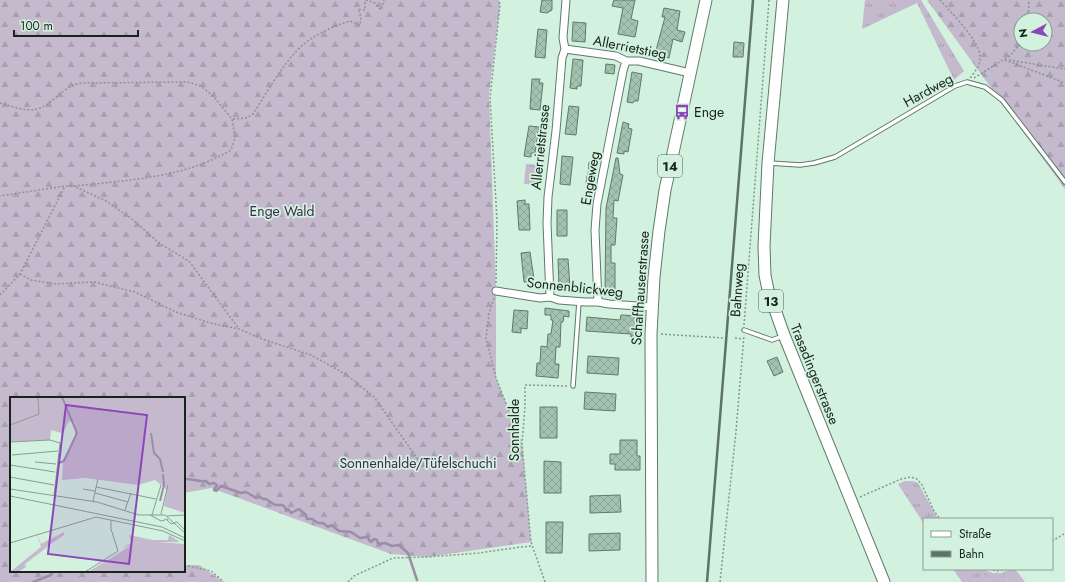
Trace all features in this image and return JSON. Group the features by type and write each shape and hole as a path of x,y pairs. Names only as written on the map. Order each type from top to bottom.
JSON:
{"main road":[{"name":"Schaffhauserstrasse","path":"652,582 651,334 658,231 665,190 706,0"},
{"name":"Trasadingerstrasse","path":"783,0 768,163 764,246 765,275 772,302 784,335 850,502 884,582"}],"street":[{"name":"Allerrietstrasse","path":"550,298 547,223 548,197 556,131 562,58 565,49 563,38 566,0"},
{"name":"Allerrietstieg","path":"565,49 616,56 626,61 639,61 690,73"},
{"name":"Engeweg","path":"598,302 595,238 597,204 626,61"},
{"name":"Sonnenblickweg","path":"496,291 559,300 652,307"}],"lane":[{"name":"Hardweg","path":"768,163 814,163 836,157 955,86 967,82 985,87 1002,100 1065,182"},
{"path":"573,386 579,302"},
{"path":"744,330 772,340 784,335"}],"path":[{"path":"232,119 246,118 253,114 291,57 303,44 331,27 350,21 360,25 361,17 358,9 365,10 365,0 375,3 381,10 384,0"},
{"path":"499,0 500,4 490,98 497,220 496,291 489,314 486,338 496,378 522,444"},
{"name":"Bahnweg","path":"720,582 736,431 769,0"},
{"path":"940,0 975,42 980,56 977,70 967,82"},
{"path":"1028,12 1029,0"},
{"path":"967,82 1005,60 1014,52"},
{"path":"1005,60 1065,69"},
{"path":"1005,60 1065,83"},
{"path":"0,103 23,109 38,109 50,102 63,90 74,84 188,82 201,86 214,97 232,119 235,138 231,150 219,157 168,175 65,186 0,196"},
{"path":"0,295 20,274 65,186"},
{"path":"76,186 106,201 132,219 159,243 189,262 238,329"},
{"path":"20,274 31,280 56,284 94,282 135,292 176,312 210,323 238,329 262,339 311,355 346,375 374,397 419,461"},
{"path":"651,334 723,338"},
{"path":"735,338 743,339"},
{"name":"Sonnhalde","path":"545,582 531,542 522,444 525,406 524,384 573,386"},
{"path":"850,502 901,479 911,477 917,479 922,485 934,511 939,518"},
{"path":"1053,540 1064,534"},
{"path":"348,582 354,576 393,558 435,557 479,553 521,546 533,546"},
{"path":"185,564 211,571 224,582"}],"green space":[{"name":"Enge Wald","path":"0,0 499,0 500,5 489,94 496,291 496,378 522,444 531,542 427,557 391,554 211,488 185,493 185,397 10,397 10,572 185,572 185,565 199,565 224,582 0,582"},
{"path":"865,0 921,0 964,71 954,80 917,3 862,29"},
{"path":"927,0 1065,0 1065,189"},
{"path":"526,164 541,165 539,185 524,184"},
{"path":"905,481 918,483 937,518 923,518 923,522 898,484"},
{"path":"954,570 986,570 987,571 984,573 990,582 962,582"},
{"path":"1008,570 1016,570 1025,582 1009,582 1001,573"},
{"path":"987,571 1001,573 1009,582 990,582 984,573"}],"building":[{"path":"542,0 552,0 552,10 547,13 540,12"},
{"path":"614,0 635,0 631,19 638,21 635,37 618,34 623,8 612,6"},
{"path":"664,8 680,11 677,30 685,32 682,42 673,39 669,58 655,54 665,17 662,17"},
{"path":"573,22 586,23 585,42 572,41"},
{"path":"538,29 547,30 545,58 535,57"},
{"path":"734,42 744,43 743,57 733,57"},
{"path":"573,59 583,60 581,86 577,86 577,89 570,88"},
{"path":"606,64 615,65 614,74 605,73"},
{"path":"632,72 642,74 638,101 634,101 633,103 627,102"},
{"path":"532,79 540,79 539,83 543,83 540,110 530,109"},
{"path":"569,106 579,107 576,135 565,134"},
{"path":"623,122 629,124 628,128 632,129 628,152 624,151 624,154 617,153"},
{"path":"529,126 539,127 535,153 531,153 531,157 524,156"},
{"path":"562,156 573,157 570,185 560,184"},
{"path":"616,158 618,158 620,174 623,175 618,201 614,200 613,218 617,218 615,245 611,245 611,263 615,263 615,291 605,291 606,208"},
{"path":"589,162 597,163 592,194 587,193 588,184 586,183"},
{"path":"525,200 525,204 529,204 530,230 519,230 517,201"},
{"path":"557,210 567,210 567,236 557,236"},
{"path":"530,252 534,279 530,280 530,282 524,282 521,253"},
{"path":"558,259 568,259 570,287 559,287"},
{"path":"545,308 569,311 569,317 564,316 563,322 561,322 560,347 556,347 555,364 559,364 558,378 536,376 537,363 540,363 541,346 547,347 548,334 551,334 553,320 551,320 551,315 545,315"},
{"path":"514,310 528,311 527,329 521,328 521,333 512,332"},
{"path":"621,315 641,316 640,338 631,337 631,334 586,331 587,317 620,320"},
{"path":"588,356 619,358 618,375 587,373"},
{"path":"777,357 783,372 774,376 767,361"},
{"path":"585,392 616,394 615,411 584,409"},
{"path":"540,407 557,407 557,438 540,438"},
{"path":"620,440 637,440 637,456 640,456 640,470 615,470 615,464 610,464 610,454 620,454"},
{"path":"544,461 561,462 561,493 544,493"},
{"path":"620,495 621,512 590,513 590,496"},
{"path":"546,522 563,522 562,553 546,553"},
{"path":"620,533 620,550 589,551 589,534"}],"waterway":[{"path":"185,479 206,481 209,484 214,483 217,485 214,490 216,491 221,486 241,493 246,492 256,498 260,497 266,499 275,505 282,505 285,507 286,511 288,509 291,513 299,509 306,515 307,519 312,519 318,523 323,523 328,527 331,525 339,531 351,532 360,538 368,537 371,542 374,539 377,540 378,544 385,543 392,546 399,545 408,553 417,580"},
{"path":"33,582 51,575 52,572"}],"railway":[{"path":"707,582 753,0"}],"place":[{"name":"Enge","path":"682,112"}],"park label":[{"name":"Sonnenhalde/Tüfelschuchi","path":"418,463"}]}
